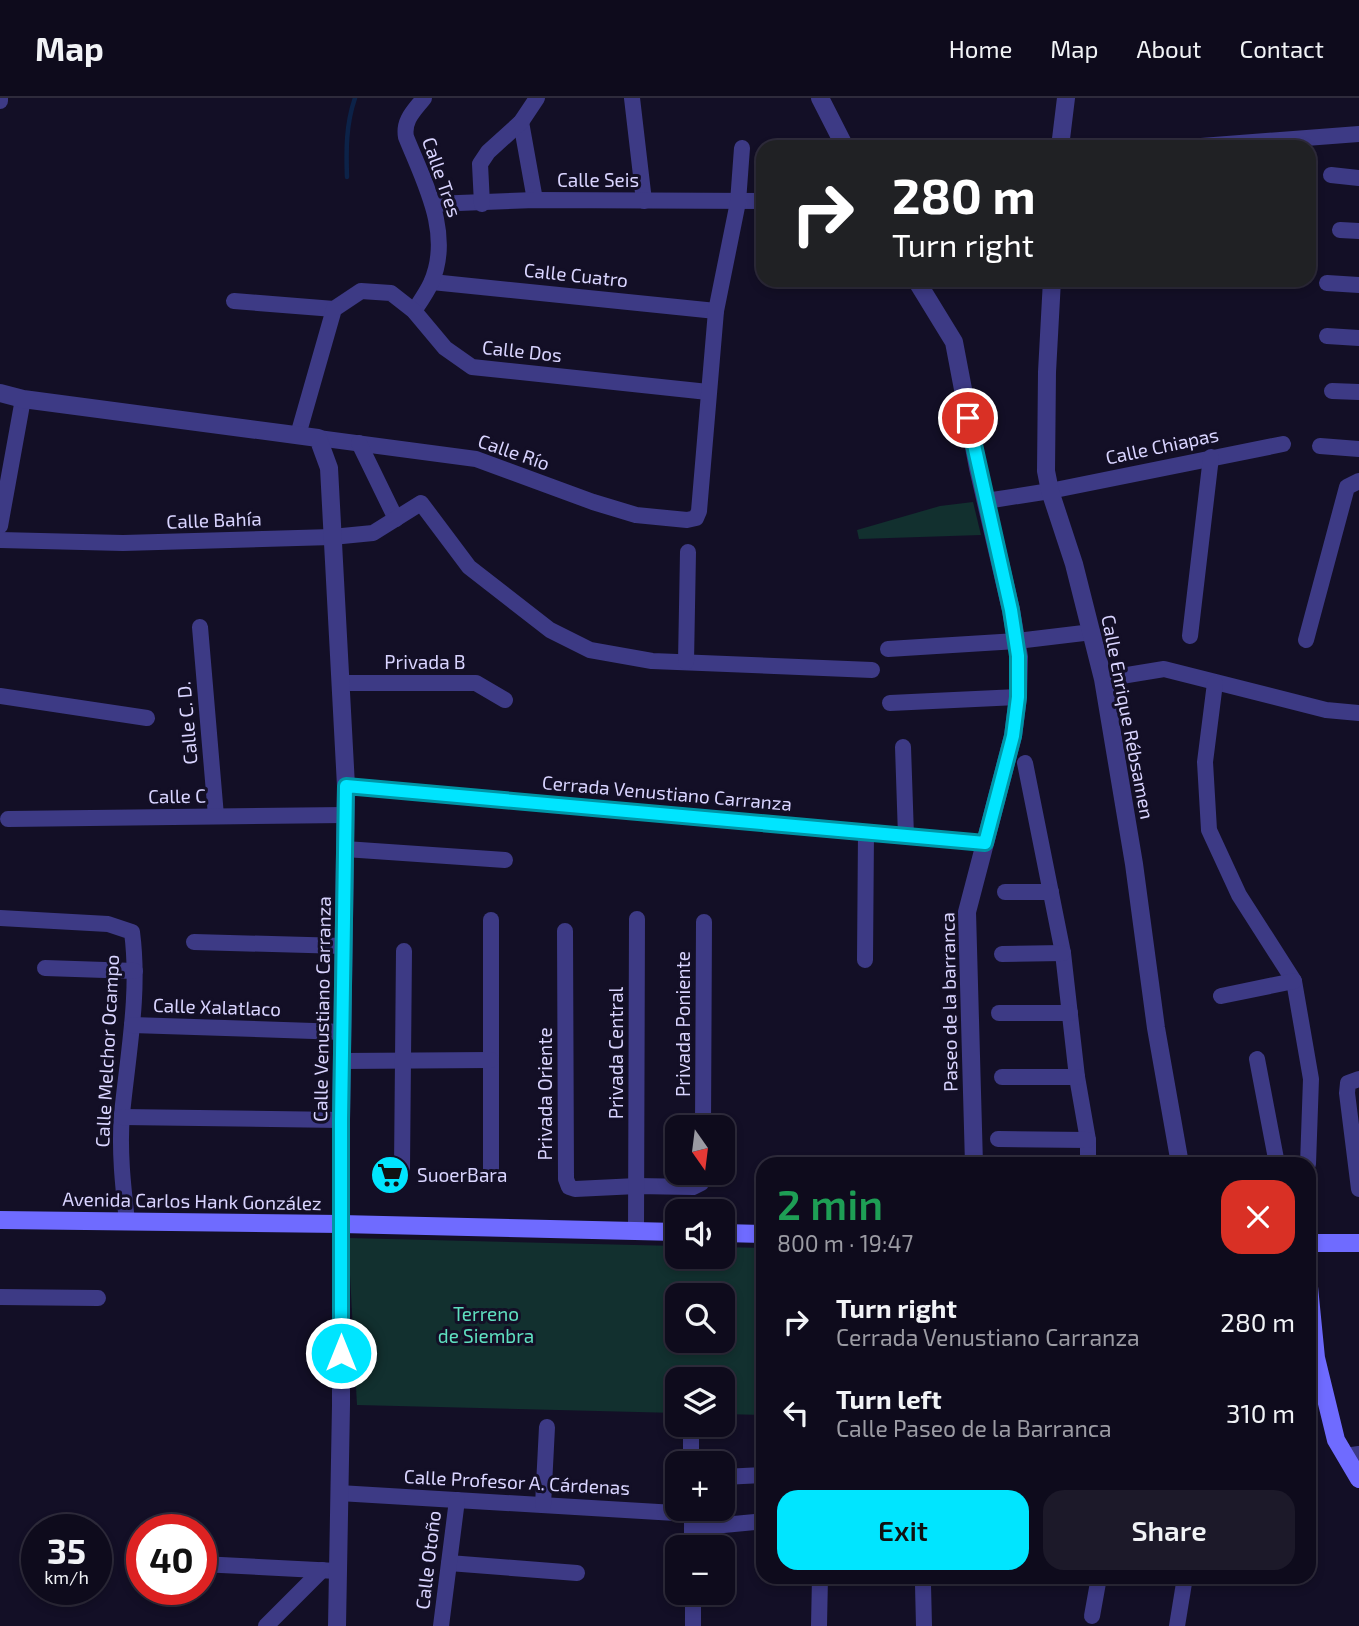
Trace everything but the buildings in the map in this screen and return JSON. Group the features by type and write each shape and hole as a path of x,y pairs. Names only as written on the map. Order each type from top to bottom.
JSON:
{"main road":[{"name":"Avenida Carlos Hank González","path":"0,1220 665,1232"},
{"path":"735,1233 756,1234"},
{"path":"1316,1243 1359,1243"},
{"path":"1316,1358 1336,1440 1352,1455 1359,1479"}],"street":[{"name":"Calle Tres","path":"414,311 432,282 441,244 433,204 404,127 424,98"},
{"path":"482,204 480,164 488,152 521,122 537,98"},
{"path":"632,98 644,201"},
{"path":"820,98 841,140"},
{"path":"1061,140 1066,98"},
{"path":"521,122 535,200"},
{"path":"1280,140 1359,134"},
{"name":"Calle Río","path":"0,393 23,399 476,459 636,515 687,520 696,518 699,511 716,311 738,202 743,148"},
{"path":"1331,175 1359,178"},
{"name":"Calle Seis","path":"433,204 535,200 756,201"},
{"path":"1340,230 1359,231"},
{"name":"Calle Cuatro","path":"432,282 716,311"},
{"path":"1327,283 1359,285"},
{"name":"Paseo de la barranca","path":"920,287 954,342 1017,641 1018,697 1013,736 967,912 974,1157"},
{"name":"Calle Enrique Rébsamen","path":"1052,287 1046,471 1074,564 1103,679 1134,864 1156,1028 1179,1157"},
{"name":"Calle Dos","path":"334,309 361,291 391,293 414,311 445,348 472,367 708,392"},
{"path":"233,301 334,309 298,435"},
{"path":"1327,335 1359,338"},
{"path":"1332,391 1359,392"},
{"path":"0,526 8,451 23,399"},
{"name":"Calle Venustiano Carranza","path":"318,438 329,468 346,786 339,1493 330,1571 337,1626"},
{"path":"359,443 396,519"},
{"name":"Calle Chiapas","path":"986,501 1050,491 1283,444"},
{"path":"1320,446 1359,449"},
{"path":"1190,636 1211,457"},
{"path":"1306,640 1347,487 1359,481"},
{"name":"Calle Bahía","path":"0,540 123,544 332,537 373,533 421,503 469,567 550,630 590,650 652,661 685,662"},
{"path":"688,552 685,662 872,670"},
{"name":"Calle C. D.","path":"200,627 216,816"},
{"path":"888,649 1017,641 1092,632"},
{"path":"1103,679 1164,669 1326,710 1359,713"},
{"name":"Privada B","path":"340,683 476,683 505,700"},
{"path":"1214,683 1205,762 1209,830 1239,895 1294,981 1311,1079 1308,1157"},
{"path":"0,696 147,718"},
{"path":"890,703 1018,697"},
{"path":"903,747 906,835"},
{"path":"1026,763 1063,953 1088,1157"},
{"name":"Cerrada Venustiano Carranza","path":"346,786 985,843"},
{"name":"Calle C","path":"8,819 345,815"},
{"path":"865,960 866,832"},
{"path":"345,849 505,860"},
{"path":"1005,892 1051,892"},
{"name":"Calle Melchor Ocampo","path":"0,918 108,924 132,932 135,971 122,1117 122,1170 127,1221"},
{"name":"Privada Central","path":"636,1231 637,919"},
{"path":"491,920 491,1170"},
{"name":"Privada Poniente","path":"703,1115 705,922"},
{"name":"Privada Oriente","path":"565,931 566,1179 569,1187 575,1189 637,1186"},
{"path":"194,942 344,946"},
{"path":"402,1168 404,951"},
{"path":"1002,954 1063,953"},
{"path":"45,968 135,971"},
{"path":"1221,996 1294,981"},
{"path":"999,1013 1070,1013"},
{"name":"Calle Xalatlaco","path":"132,1026 343,1032"},
{"path":"1257,1059 1276,1157"},
{"path":"342,1060 491,1060"},
{"path":"1002,1076 1077,1077"},
{"path":"1354,1081 1347,1093 1359,1189"},
{"path":"122,1117 341,1120"},
{"path":"998,1139 1088,1140"},
{"path":"637,1186 695,1185"},
{"path":"0,1297 97,1298"},
{"path":"543,1505 547,1427"},
{"path":"735,1476 756,1475"},
{"name":"Calle Profesor A. Cárdenas","path":"339,1493 665,1515"},
{"name":"Calle Otoño","path":"442,1626 457,1500"},
{"name":"Calle Profesor A. Cárdenas","path":"735,1520 755,1521"},
{"path":"449,1563 577,1573"},
{"path":"217,1565 330,1571"},
{"path":"265,1626 330,1571"},
{"path":"819,1626 820,1584"},
{"path":"923,1584 924,1626"},
{"path":"1092,1615 1098,1584"},
{"path":"1177,1626 1184,1584"},
{"path":"692,1605 693,1626"}],"green space":[{"path":"973,502 981,535 859,539 857,530 940,506"},
{"name":"Terreno de Siembra","path":"348,1238 665,1246 665,1269 735,1269 735,1247 756,1248 756,1415 735,1414 735,1367 665,1367 665,1413 357,1405"}],"waterway":[{"path":"347,177 347,137 355,98"}],"place":[{"name":"SuoerBara","path":"390,1175"}],"route":[{"path":"341,1353 346,786 985,843 1013,736 1018,697 1018,656 1011,610 968,418"}]}
